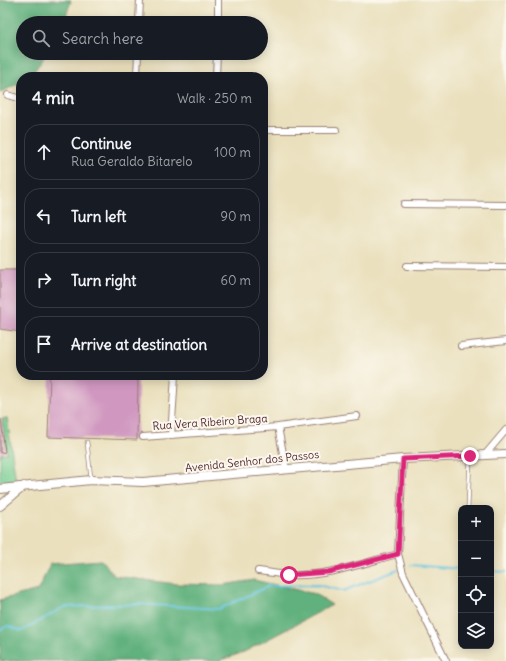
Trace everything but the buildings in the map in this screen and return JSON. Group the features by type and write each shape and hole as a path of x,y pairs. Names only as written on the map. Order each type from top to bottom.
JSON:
{"street":[{"path":"139,16 140,0"},
{"path":"218,0 218,16"},
{"path":"137,72 138,60"},
{"path":"216,72 217,60"},
{"path":"8,95 16,97"},
{"path":"268,130 336,130"},
{"path":"404,204 506,205"},
{"path":"407,266 506,267"},
{"path":"462,346 506,341"},
{"path":"171,436 174,380"},
{"name":"Rua Vera Ribeiro Braga","path":"143,437 278,427 357,416"},
{"name":"Rua Vera Ribeiro Braga","path":"278,427 286,468"},
{"path":"484,456 506,430"},
{"name":"Avenida Senhor dos Passos","path":"0,489 91,480 144,482 201,478 286,468 403,459 506,454"},
{"path":"403,459 398,554 403,573 446,661"},
{"path":"0,506 24,486"},
{"path":"258,571 289,575 328,572 398,554"}],"lane":[{"path":"88,442 91,480"},
{"path":"468,505 470,456"}],"green space":[{"path":"0,0 71,0 66,16 16,16 16,60 42,60 34,72 16,72 16,85 0,93"},
{"path":"7,418 16,482 0,483 0,454 7,453 2,419"},
{"path":"101,560 115,576 176,584 223,585 254,580 315,594 332,605 244,652 218,661 0,661 0,600 38,590 50,564"}],"waterway":[{"path":"411,565 458,569"},
{"path":"0,630 7,626 22,631 64,607 137,604 219,609 269,586 318,585 343,591 398,570"},
{"path":"494,571 506,572"}],"route":[{"path":"289,575 328,572 398,554 403,459 470,456"}]}
